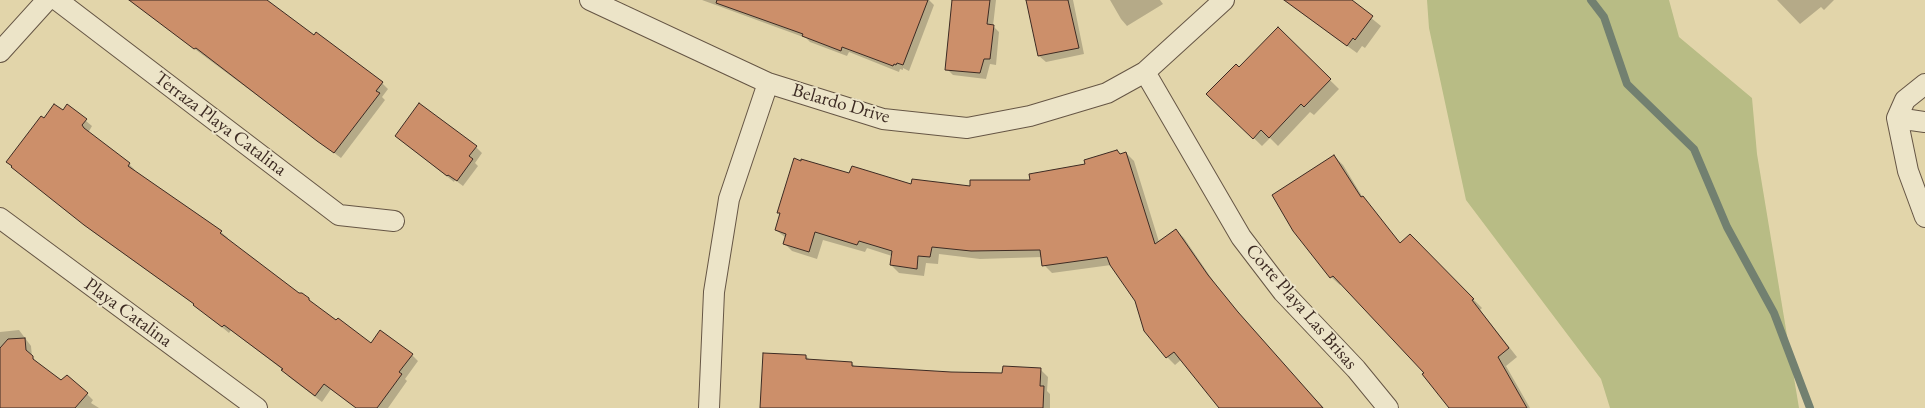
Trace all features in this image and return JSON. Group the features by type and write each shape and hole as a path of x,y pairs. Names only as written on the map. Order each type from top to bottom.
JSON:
{"street":[{"path":"0,52 47,0"},
{"name":"Terraza Playa Catalina","path":"57,0 339,214 394,221"},
{"name":"Belardo Drive","path":"590,0 768,83 883,119 967,128 1030,116 1107,93 1145,72 1224,0"},
{"name":"Corte Playa Las Brisas","path":"1145,72 1241,237 1283,292 1356,369 1388,408"},
{"path":"709,408 714,292 729,199 768,83"},
{"path":"1925,84 1905,100 1897,118 1908,171 1925,217"},
{"path":"1897,118 1925,122"},
{"name":"Playa Catalina","path":"0,218 257,408"}],"green space":[{"path":"1427,0 1669,0 1679,37 1752,98 1757,154 1799,408 1610,408 1601,379 1466,200 1429,28"}],"building":[{"path":"129,0 267,0 314,35 316,32 383,82 376,91 380,93 334,153 196,48 194,49"},
{"path":"717,0 928,0 903,65 897,63 893,66 842,47 841,51 802,36 803,34 716,3"},
{"path":"952,0 990,0 987,24 994,25 990,59 984,59 980,73 945,70"},
{"path":"1026,0 1068,0 1079,48 1038,56"},
{"path":"1284,0 1352,0 1373,16 1355,40 1353,38 1347,46"},
{"path":"1278,27 1331,79 1304,107 1301,104 1269,138 1261,130 1253,139 1206,94 1236,64 1239,67"},
{"path":"419,103 477,146 469,156 473,159 457,181 447,176 395,136"},
{"path":"54,104 63,110 67,104 87,119 82,125 84,128 130,163 128,166 222,231 220,233 336,320 338,318 371,343 380,330 413,354 399,372 402,374 377,408 356,408 324,384 315,396 281,370 283,369 224,325 222,327 194,304 84,225 11,167 6,162 41,116 44,118"},
{"path":"1117,150 1120,154 1126,152 1155,244 1176,229 1208,275 1238,312 1323,408 1219,408 1174,352 1166,358 1144,331 1135,301 1110,265 1107,257 1042,266 1040,250 971,251 932,247 930,257 918,256 917,269 890,265 892,251 859,241 857,245 815,232 809,252 783,244 786,234 775,230 780,213 777,213 794,158 849,173 852,166 911,184 912,179 970,186 970,180 1030,180 1029,174 1085,164 1084,160"},
{"path":"1334,155 1361,197 1363,196 1400,243 1410,234 1474,299 1472,300 1509,348 1498,357 1527,408 1449,408 1422,374 1424,373 1333,276 1330,278 1293,231 1272,195"},
{"path":"25,338 26,350 33,356 33,359 61,380 67,375 88,393 75,408 0,408 0,348 8,339"},
{"path":"763,353 806,355 806,359 852,362 852,366 951,372 1002,373 1003,366 1041,368 1040,386 1044,386 1043,408 760,408"}],"waterway":[{"path":"1591,0 1604,17 1627,84 1694,149 1727,227 1774,313 1810,408"}]}
